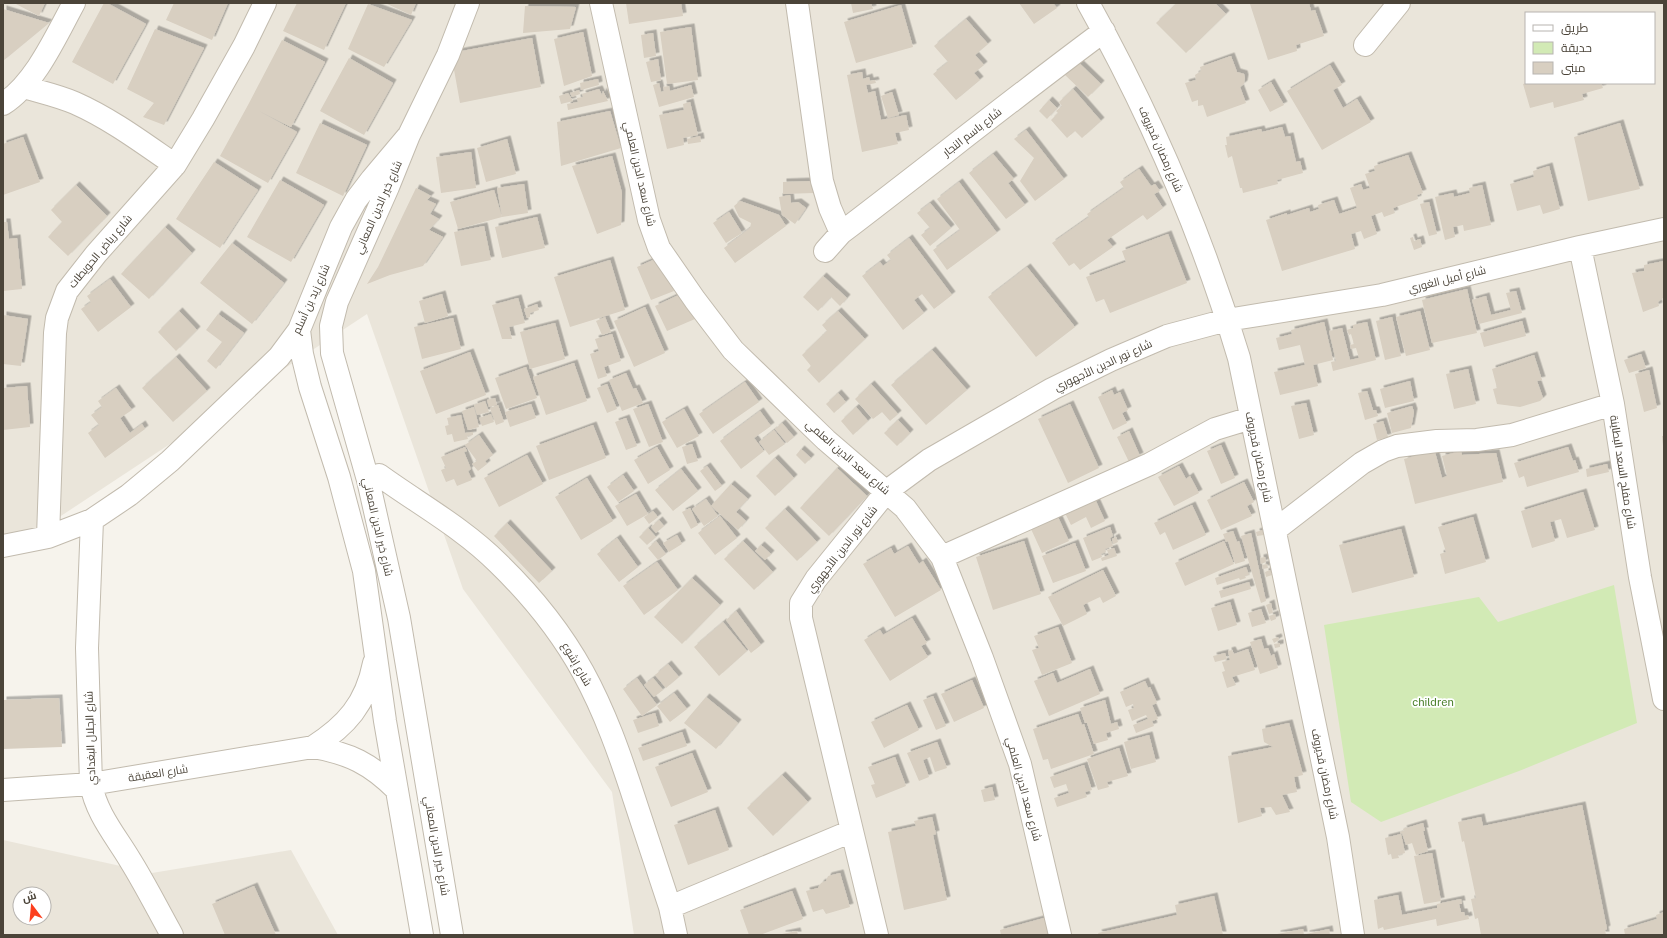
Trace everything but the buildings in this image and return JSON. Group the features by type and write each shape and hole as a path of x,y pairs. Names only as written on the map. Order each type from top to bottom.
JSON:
{"street":[{"path":"3,104 14,97 24,87 53,43 74,3"},
{"name":"شارع رياض الحويطات","path":"48,537 55,333 61,304 67,291 96,254 174,166 203,119 265,3"},
{"name":"شارع زيد بن أسلم","path":"3,546 48,537 92,520 129,495 176,455 279,357 299,330 345,220 356,200 409,135 448,55 468,3"},
{"name":"شارع سعد الدين العلمي","path":"601,3 649,220 659,248 695,300 733,350 826,440 905,508 942,557 982,658 1020,764 1060,935"},
{"path":"797,3 822,181 830,208 841,233"},
{"name":"شارع رمضان قديروف","path":"1088,3 1104,31 1155,133 1200,239 1228,320 1239,358 1338,837 1353,935"},
{"path":"1364,45 1399,3"},
{"name":"شارع باسم النجار","path":"825,251 841,233 973,132 1029,86 1104,31"},
{"path":"24,87 59,97 89,110 129,134 174,166"},
{"name":"شارع خير الدين المعاني","path":"409,135 388,187 340,295 331,326 332,352 368,480 399,618 452,935"},
{"name":"شارع أميل الغوري","path":"1228,320 1382,295 1580,247 1664,229"},
{"name":"شارع مفلح السعد البطاينة","path":"1580,247 1613,404 1640,577 1664,699"},
{"name":"شارع نور الدين الأجهوري","path":"877,935 802,625 801,603 816,579 887,491 929,460 1052,389 1110,360 1167,336 1228,320"},
{"name":"شارع خير الدين المعاني","path":"299,330 302,354 310,387 339,477 364,570 385,721 422,935"},
{"path":"1275,530 1362,463 1383,451 1397,446 1437,441 1477,440 1512,435 1613,404"},
{"path":"942,557 1150,464 1215,429 1251,418"},
{"name":"شارع إشوع","path":"368,480 379,476 457,527 498,562 532,598 561,637 583,672 613,734 670,908 676,935"},
{"name":"شارع الجلال البغدادي","path":"92,520 87,648 91,784 93,796 103,819 130,860 172,935"},
{"name":"شارع العقيقة","path":"313,747 333,734 354,712 362,699 371,678 376,654"},
{"name":"شارع العقيقة","path":"3,790 91,784 313,747 344,754 368,765 384,776 397,790"},
{"path":"670,908 852,831"}],"shaded area":[{"path":"3,3 1664,3 1664,935 634,935 612,792 463,589 367,314 26,539 3,544"},
{"path":"3,840 152,873 291,850 338,935 3,935"}],"green space":[{"name":"children","path":"1614,585 1637,723 1519,771 1381,822 1351,802 1324,625 1479,597 1498,622"}]}
